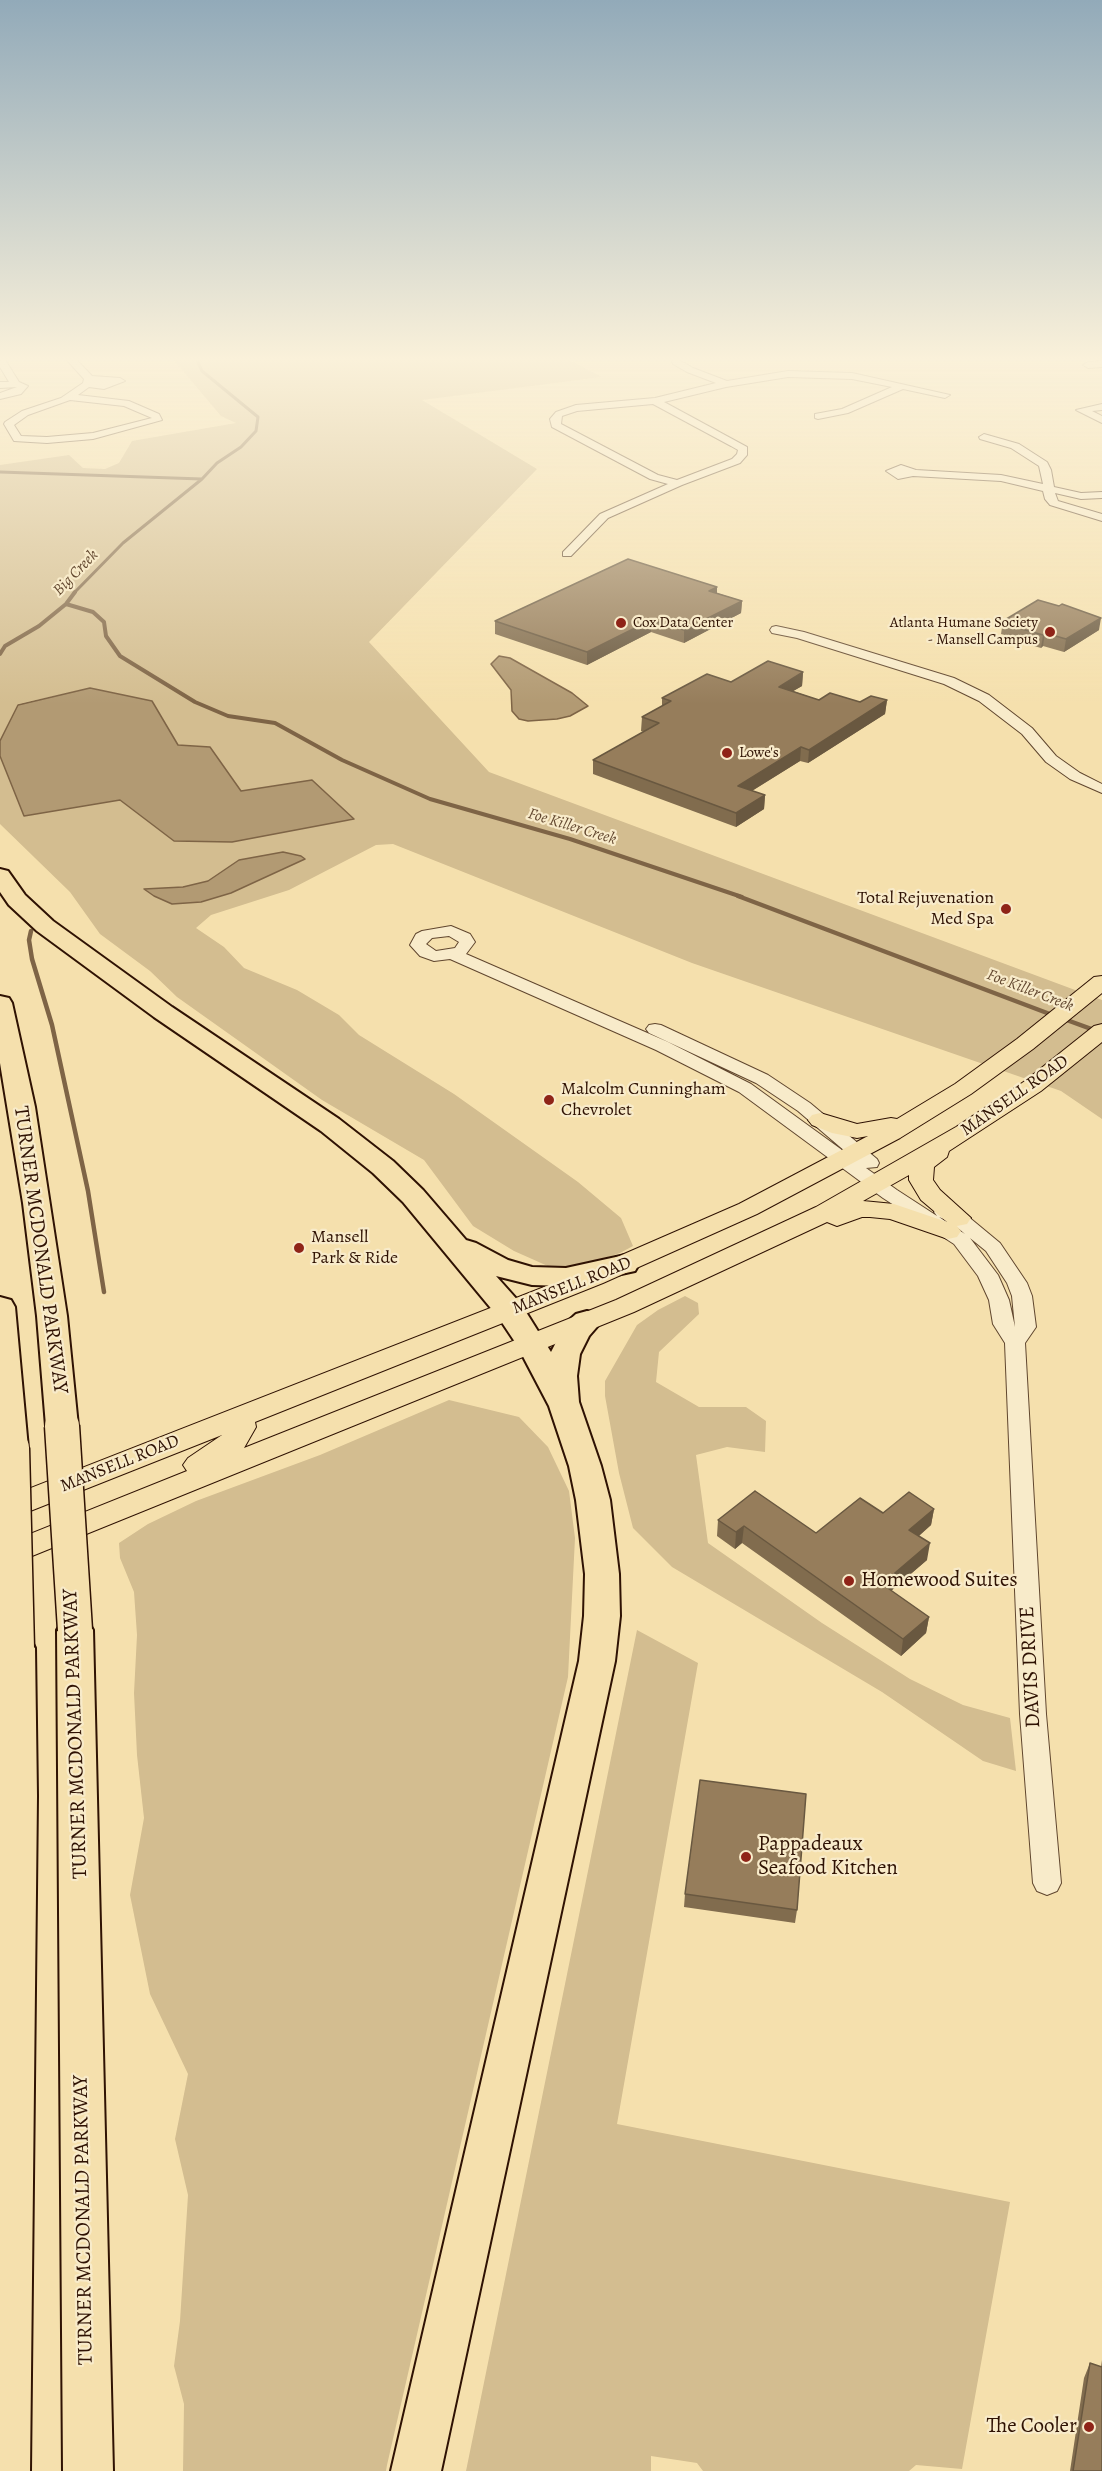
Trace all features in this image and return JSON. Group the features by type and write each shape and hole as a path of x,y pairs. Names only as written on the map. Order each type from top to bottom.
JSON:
{"highway":[{"path":"0,876 17,900 62,939 357,1145 413,1196 510,1311 531,1343 565,1407 585,1466 599,1538 602,1616 597,1661 416,2471"},
{"name":"TURNER MCDONALD PARKWAY","path":"0,1003 22,1107 52,1316 62,1426 75,1630 88,2471"},
{"path":"451,1241 498,1267 532,1276 566,1277 625,1264"},
{"path":"0,1307 12,1448 18,1808 5,2471"},
{"path":"565,1407 562,1376 565,1354 577,1330 587,1321"}],"main road":[{"name":"MANSELL ROAD","path":"0,1512 510,1311 625,1264 748,1209 851,1155 928,1111 1025,1044 1100,984"},
{"name":"MANSELL ROAD","path":"0,1558 587,1321 681,1282 747,1251 882,1180 964,1132 1065,1062 1102,1031"},
{"path":"820,1120 840,1128 857,1131 873,1130 928,1111"},
{"path":"953,1224 930,1195 921,1180 921,1173 924,1163 964,1132"},
{"path":"747,1251 784,1245 859,1209 894,1212 953,1224"},
{"path":"134,1504 225,1448 237,1438 242,1428 240,1417"}],"street":[{"path":"647,473 678,483"},
{"path":"567,554 604,516 704,473"},
{"path":"919,473 1001,478 1081,496 1079,499 1082,501 1101,503"},
{"path":"1046,473 1050,500 1102,518"},
{"path":"776,630 800,635 949,681 990,703 1027,731 1052,759 1076,776 1102,789"},
{"path":"460,951 740,1067 783,1092 820,1120 851,1155 724,1076 460,951"},
{"name":"DAVIS DRIVE","path":"851,1155 882,1180 993,1247 1009,1270 1022,1296 1026,1327 1016,1343"},
{"name":"DAVIS DRIVE","path":"953,1224 988,1275 999,1300 1003,1324 1016,1343 1033,1714 1047,1884"},
{"path":"988,1275 1009,1270"}],"shaded area":[{"path":"0,473 533,473 369,642 489,772 1102,1000 1102,1119 1061,1091 692,963 393,844 376,845 289,890 211,915 196,928 224,947 244,968 297,990 339,1015 359,1035 454,1094 578,1182 621,1218 633,1246 620,1253 574,1268 550,1267 514,1251 473,1226 424,1160 322,1100 177,997 150,971 100,934 70,892 0,824 0,756 24,816 120,800 174,841 353,820 312,780 241,791 210,747 178,745 152,701 90,688 18,704 0,741"},
{"path":"499,656 510,658 572,693 588,706 570,716 557,719 528,721 519,719 512,711 511,690 491,664"},
{"path":"90,688 152,701 178,745 210,747 241,791 312,780 354,819 232,842 174,841 120,800 24,816 0,756 0,741 18,705"},
{"path":"283,852 305,859 231,893 201,902 172,904 144,889 183,887 208,881 239,860"},
{"path":"685,1296 698,1303 699,1314 659,1352 656,1382 699,1407 746,1407 766,1421 765,1452 727,1447 696,1455 708,1543 822,1623 910,1679 963,1705 1010,1718 1016,1771 983,1761 882,1692 672,1567 633,1528 619,1473 605,1396 605,1381 637,1325 658,1310"},
{"path":"449,1400 519,1417 548,1447 569,1491 575,1538 568,1677 386,2471 183,2471 184,2404 174,2366 180,2321 188,2195 175,2139 188,2074 150,1994 130,1895 144,1818 137,1755 134,1693 137,1635 134,1592 120,1558 119,1543 148,1524 196,1501 320,1455"},
{"path":"637,1630 698,1663 617,2124 1010,2202 962,2469 916,2465 909,2471 703,2471 697,2463 651,2456 651,2471 466,2471"}],"building":[{"name":"Cox Data Center","path":"628,559 717,587 709,591 742,601 684,630 651,620 587,652 495,621"},
{"path":"1038,600 1059,606 1062,604 1101,618 1066,639 1022,629 1024,627 1003,621"},
{"name":"Lowe's","path":"768,661 803,672 779,687 819,700 830,693 860,702 871,696 887,700 809,750 801,747 738,786 765,795 736,813 593,760 659,723 642,717 671,701 662,698 707,674 731,682"},
{"name":"Homewood Suites","path":"755,1491 816,1533 860,1498 883,1513 909,1492 934,1509 909,1530 930,1543 882,1584 929,1617 903,1639 744,1526 736,1532 718,1520"},
{"name":"Pappadeaux Seafood Kitchen","path":"700,1780 806,1794 797,1910 685,1894"},
{"name":"The Cooler","path":"1090,2363 1102,2367 1102,2471 1073,2471"}],"waterway":[{"path":"38,473 202,479"},
{"name":"Big Creek","path":"202,479 207,473"},
{"name":"Big Creek","path":"74,593 123,543 202,479"},
{"name":"Big Creek","path":"66,604 75,592"},
{"name":"Big Creek","path":"0,654 5,646 39,626 66,604"},
{"name":"Foe Killer Creek","path":"66,604 93,612 104,622 106,636 120,656 195,702 228,716 275,723 342,760 430,799 570,839 742,897"},
{"name":"Foe Killer Creek","path":"738,896 1055,1016"},
{"path":"31,931 29,940 32,959 52,1025 88,1191 104,1292"},
{"name":"Foe Killer Creek","path":"1064,1019 1102,1033"}],"place":[{"name":"Cox Data Center","path":"621,623"},
{"name":"Atlanta Humane Society - Mansell Campus","path":"1050,632"},
{"name":"Lowe's","path":"727,753"},
{"name":"Total Rejuvenation Med Spa","path":"1006,909"},
{"name":"Malcolm Cunningham Chevrolet","path":"549,1100"},
{"name":"Mansell Park & Ride","path":"299,1248"},
{"name":"Homewood Suites","path":"849,1581"},
{"name":"Pappadeaux Seafood Kitchen","path":"746,1857"},
{"name":"The Cooler","path":"1089,2427"}]}
